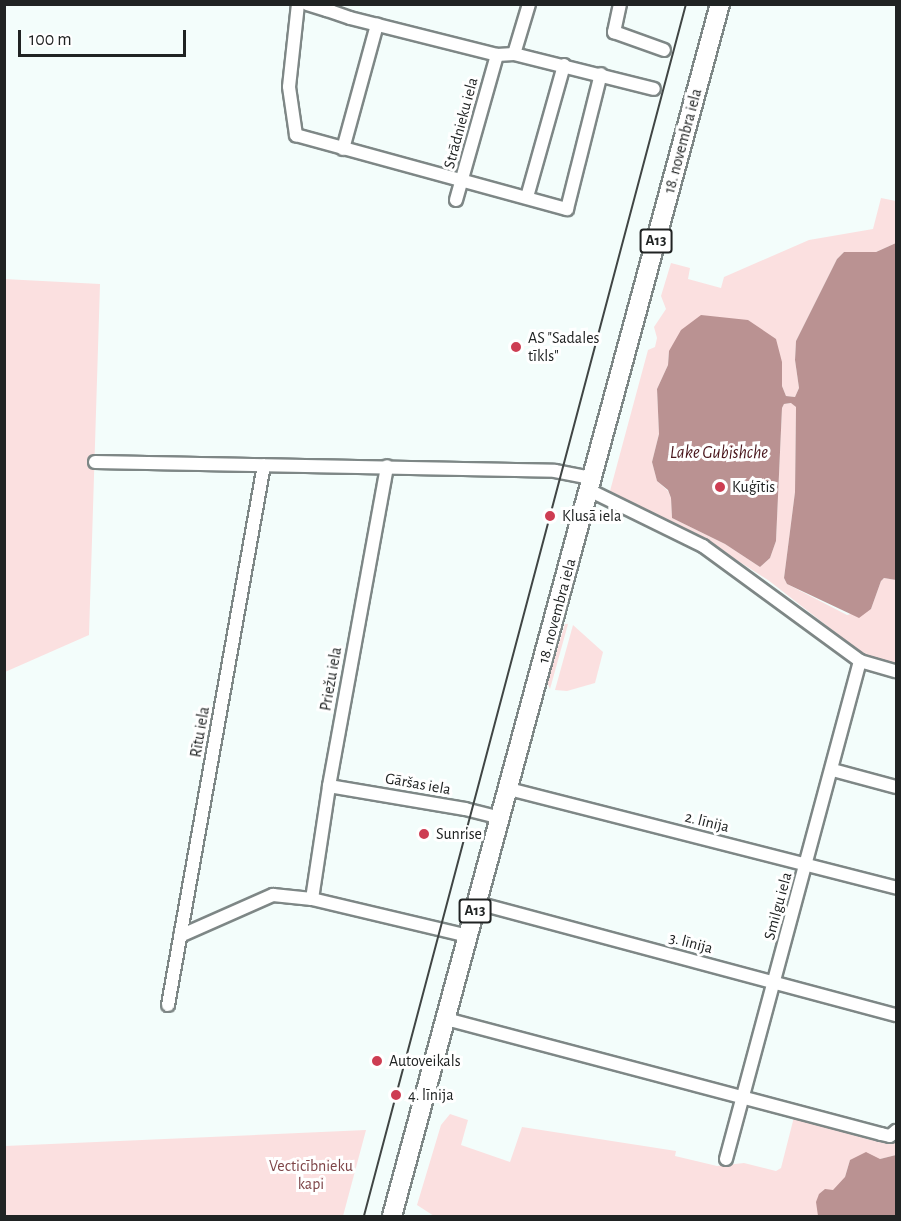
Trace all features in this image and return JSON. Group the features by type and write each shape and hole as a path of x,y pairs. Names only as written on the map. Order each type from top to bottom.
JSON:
{"main road":[{"name":"18. novembra iela","path":"392,1216 720,4"}],"street":[{"path":"298,4 289,87 296,135 567,209 601,74"},
{"path":"307,4 328,7 350,18 497,55 514,54 654,89"},
{"path":"350,18 355,4"},
{"path":"514,54 529,4"},
{"path":"620,4 614,32 664,50"},
{"path":"343,149 377,25"},
{"name":"Strādnieku iela","path":"456,200 497,55"},
{"path":"527,197 564,65"},
{"path":"95,462 555,471 591,484 703,546 860,661 897,671"},
{"name":"Rītu iela","path":"168,1005 264,465"},
{"name":"Priežu iela","path":"312,899 329,786 387,466"},
{"name":"Smilgu iela","path":"726,1159 833,770 860,661"},
{"path":"833,770 897,787"},
{"name":"Gāršas iela","path":"329,786 465,809 500,818"},
{"name":"2. līnija","path":"509,789 897,888"},
{"path":"180,936 273,894 312,899 468,936"},
{"name":"3. līnija","path":"477,903 897,1015"},
{"path":"446,1019 881,1134 890,1136 897,1131"}],"green space":[{"path":"881,198 896,201 896,243 876,252 844,252 837,259 796,341 795,360 799,388 795,397 786,396 782,386 782,362 669,351 668,365 657,389 659,434 652,462 657,481 668,491 671,498 672,518 725,544 760,567 770,558 776,541 782,408 784,404 792,403 796,407 795,492 784,578 787,584 847,615 871,609 881,581 884,578 896,580 896,665 867,657 768,580 705,540 610,491 648,350 655,347 657,338 654,327 666,309 661,296 671,263 690,268 688,279 721,288 724,277 809,240 873,229"},
{"path":"4,279 100,284 89,635 5,672"},
{"path":"565,624 568,624 550,689 547,682"},
{"path":"573,625 603,652 595,683 567,691 555,690"},
{"path":"450,1114 468,1120 461,1145 510,1162 522,1127 676,1151 675,1156 717,1166 744,1163 776,1171 781,1168 794,1117 873,1137 895,1141 896,1139 896,1155 880,1159 850,1160 845,1177 842,1216 434,1216 417,1205 441,1125"},
{"name":"Vecticībnieku kapi","path":"366,1130 343,1216 5,1216 5,1146"}],"water":[{"name":"Lake Gubishche","path":"896,243 896,580 884,578 881,581 871,609 859,618 787,584 784,578 795,492 796,407 791,403 784,404 782,408 776,541 770,558 760,567 725,544 672,518 671,498 668,490 657,481 652,462 659,434 657,389 668,365 669,351 681,330 701,315 748,320 776,339 782,362 782,386 786,396 795,397 799,388 795,360 796,341 837,259 844,252 876,252"},
{"path":"866,1152 880,1159 896,1155 896,1216 818,1216 816,1202 819,1194 825,1189 833,1190 845,1177 850,1160"}],"tram line":[{"path":"364,1216 686,4"}],"place":[{"name":"AS \"Sadales tīkls\"","path":"516,347"},
{"name":"Kuģītis","path":"720,487"},
{"name":"Klusā iela","path":"550,516"},
{"name":"Sunrise","path":"424,834"},
{"name":"Autoveikals","path":"377,1061"},
{"name":"4. līnija","path":"396,1095"}]}
